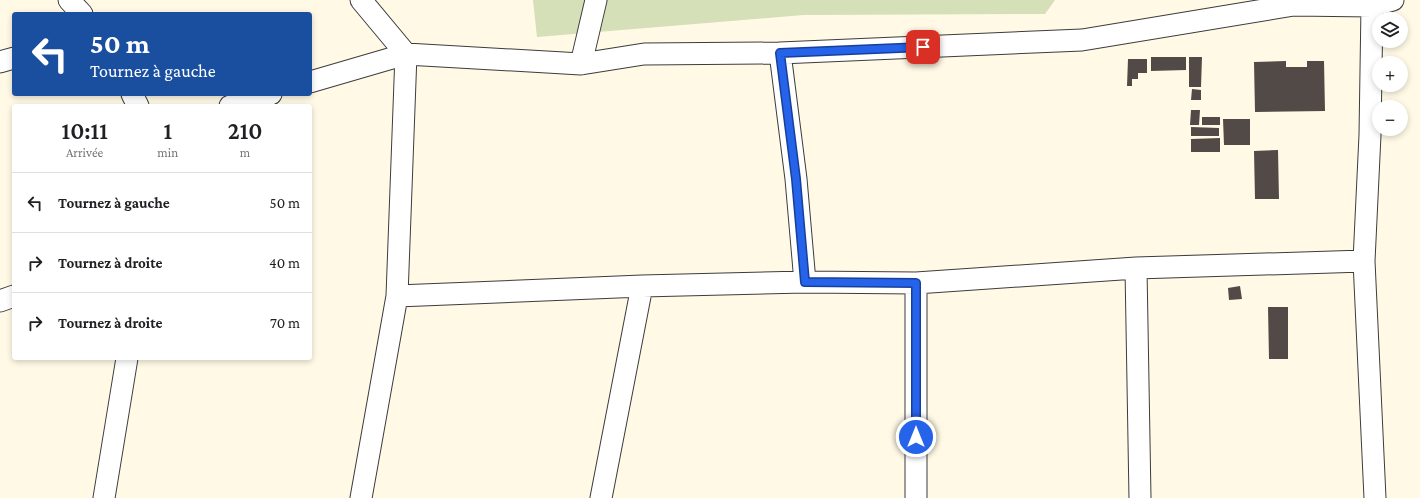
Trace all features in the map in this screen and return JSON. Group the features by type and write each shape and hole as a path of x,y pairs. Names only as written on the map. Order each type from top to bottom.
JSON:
{"street":[{"path":"69,0 80,12"},
{"path":"361,0 406,54 397,296 361,498"},
{"path":"581,64 596,0"},
{"path":"312,81 406,54 581,64 644,54 780,53 1082,40 1293,3 1372,6 1394,0"},
{"path":"1372,6 1370,142 1364,261 1375,498"},
{"path":"780,53 796,179 805,282"},
{"path":"0,62 12,59"},
{"path":"237,104 264,96"},
{"path":"397,296 642,286 805,282 916,283 1136,268 1364,261"},
{"path":"1136,268 1140,498"},
{"path":"916,283 916,498"},
{"path":"601,498 642,286"},
{"path":"0,301 12,297"},
{"path":"104,498 127,360"}],"green space":[{"path":"533,0 1055,0 1045,14 803,15 537,37"}],"building":[{"path":"1151,57 1186,57 1186,70 1151,71"},
{"path":"1189,57 1202,57 1201,87 1189,87"},
{"path":"1128,59 1147,59 1147,73 1138,73 1138,79 1132,79 1132,86 1127,86"},
{"path":"1286,61 1286,67 1307,67 1307,61 1324,61 1325,111 1255,112 1254,62"},
{"path":"1192,89 1201,90 1201,100 1191,100"},
{"path":"1191,110 1200,110 1199,125 1190,125"},
{"path":"1202,117 1220,117 1220,125 1202,125"},
{"path":"1223,119 1250,119 1250,145 1224,145"},
{"path":"1191,127 1219,128 1219,136 1191,136"},
{"path":"1220,138 1220,152 1191,152 1191,139"},
{"path":"1278,150 1279,199 1255,199 1254,151"},
{"path":"1240,286 1242,299 1229,300 1228,288"},
{"path":"1268,307 1288,307 1288,359 1269,359"}],"route":[{"path":"916,437 916,283 805,282 796,179 780,53 923,47"}]}
